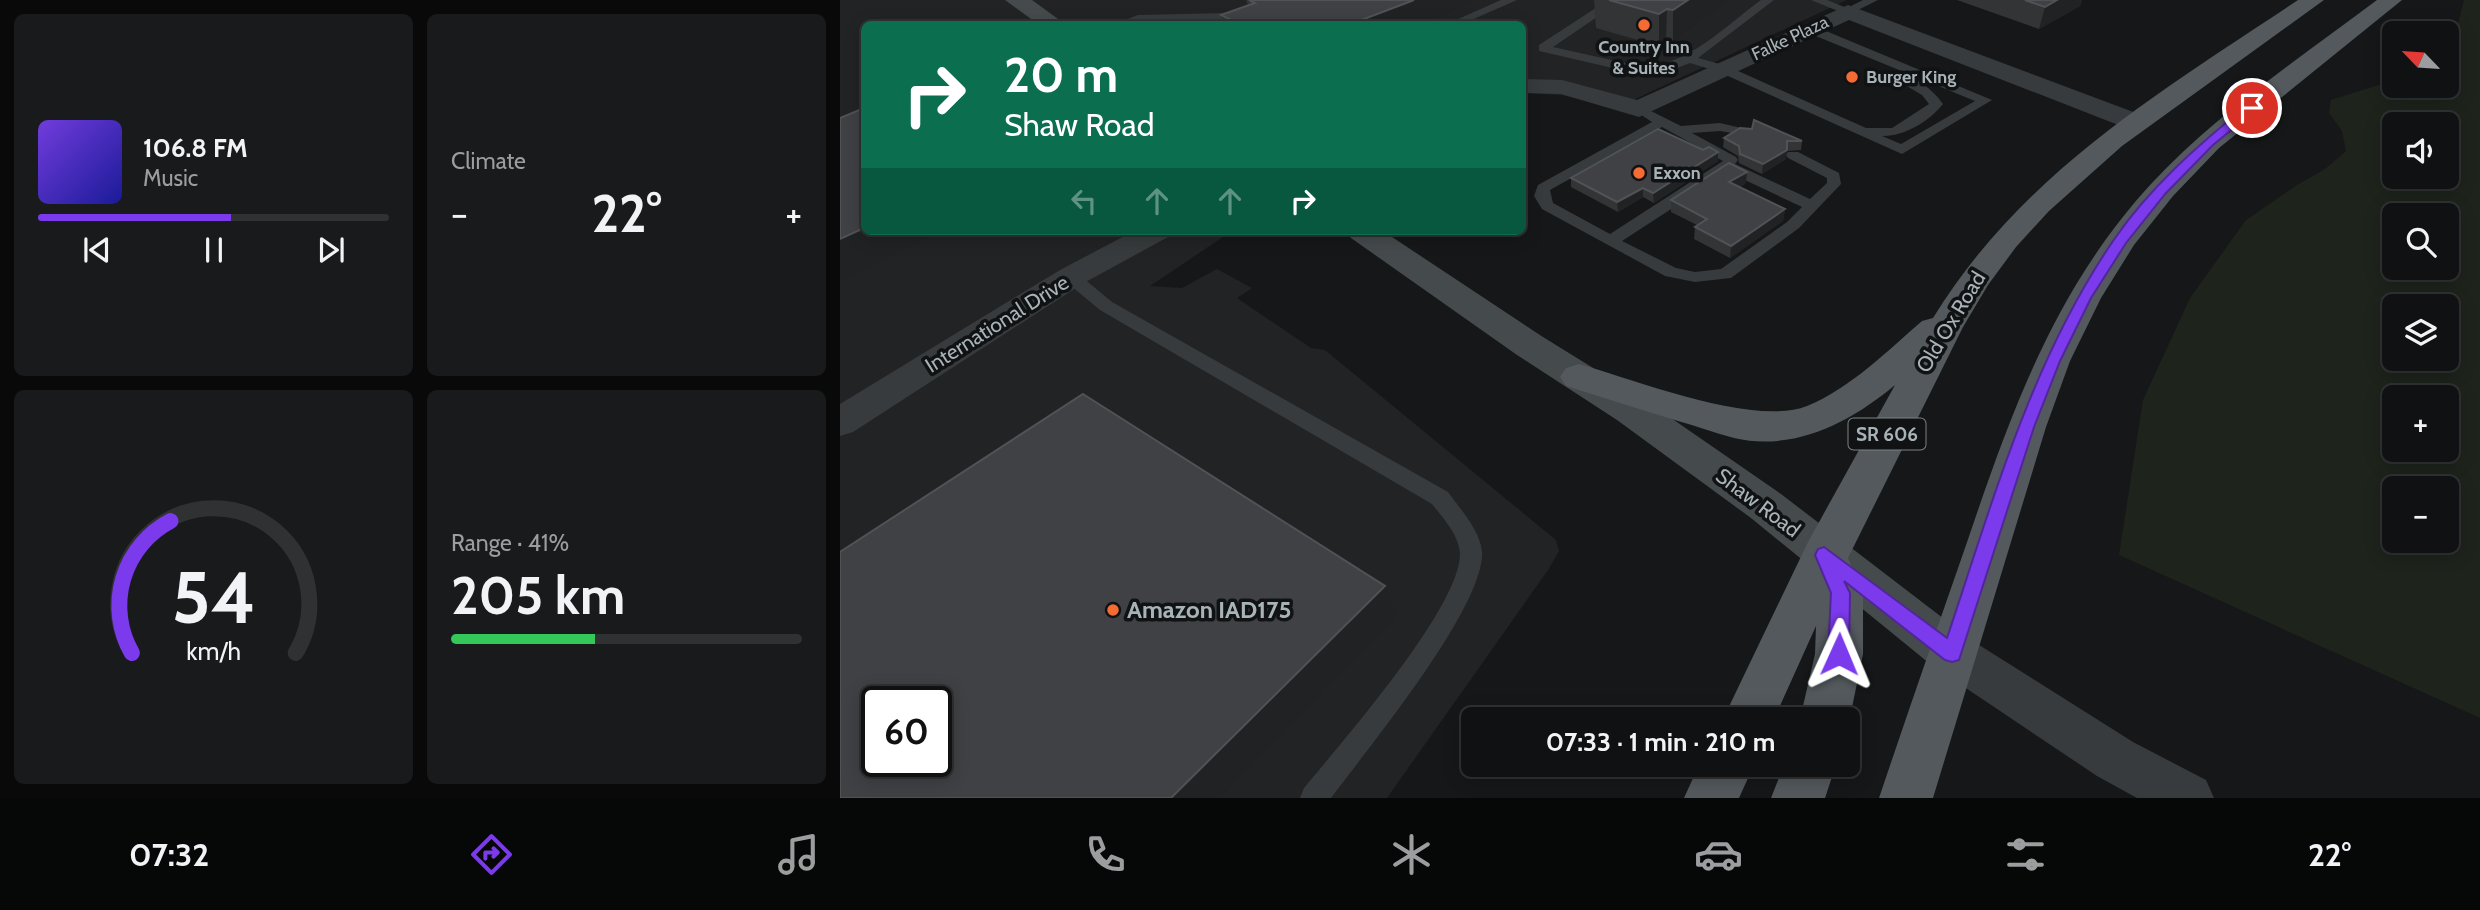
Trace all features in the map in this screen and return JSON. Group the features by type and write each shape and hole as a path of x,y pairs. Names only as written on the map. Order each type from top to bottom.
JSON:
{"main road":[{"path":"1016,0 1048,21"},
{"name":"Old Ox Road","path":"1754,707 1824,555 1952,314 1964,292 2005,240 2080,167 2135,122 2313,0"},
{"path":"1906,798 2026,427 2052,361 2084,298 2120,241 2162,190 2209,142 2391,0"},
{"name":"Shaw Road","path":"1368,235 1631,410 1766,506 1824,555 1952,653"},
{"path":"1579,377 1736,424 1757,428 1786,427 1818,419 1850,401 1952,314"},
{"path":"1824,555 1840,593 1839,654 1828,707"},
{"path":"1711,798 1721,777"},
{"path":"1798,798 1806,777"}],"street":[{"name":"Falke Plaza","path":"1639,109 1848,12 2135,122"},
{"path":"1526,86 1562,88 1639,109"},
{"name":"International Drive","path":"845,412 1071,277 1150,235"},
{"name":"Shaw Road","path":"1952,653 2115,759 2189,798"}],"lane":[{"path":"1131,21 1229,16 1277,0"},
{"path":"1460,21 1511,0"},
{"path":"1616,0 1543,48 1643,71 1660,71 1689,59 1768,0"},
{"path":"1817,0 1848,12 1871,0"},
{"path":"1689,59 1723,69 1902,150 1985,100 1810,29"},
{"path":"1782,96 1805,102 1875,132 1885,133 1895,132 1936,104 1927,92 1866,64 1847,44"},
{"path":"1610,242 1727,166 1731,160 1639,109"},
{"path":"1661,122 1543,188 1542,196 1547,206 1610,242 1671,272 1695,277 1725,274 1793,225 1834,184 1834,176 1793,155"},
{"path":"1678,131 1707,125 1726,126 1745,134"},
{"path":"1727,166 1811,206"},
{"path":"1071,277 1106,306 1440,498 1461,528 1471,554 1466,582 1443,626 1314,798"}],"shaded area":[{"path":"840,0 1847,0 1616,108 1561,95 1526,93 1526,21 861,21 861,235 1226,235 1150,286 1182,288 1217,269 1252,288 1237,298 1311,348 1325,350 1556,540 1559,551 1387,798 840,798"},
{"path":"2464,0 2480,0 2480,718 2119,555 2143,400 2190,298 2246,220 2325,169 2346,151 2342,131 2329,113 2331,100 2382,84 2382,98 2459,98 2459,21"}],"building":[{"path":"1249,0 1414,0 1359,21 1233,21 1221,15 1255,3"},
{"path":"1609,0 1688,0 1673,10 1667,9 1659,14"},
{"path":"2025,0 2057,0 2045,7"},
{"path":"861,109 861,229 840,239 840,118"},
{"path":"1754,120 1802,141 1787,141 1787,150 1763,164 1740,154 1739,146 1724,138 1740,128 1752,129"},
{"name":"Exxon","path":"1658,129 1703,150 1709,147 1718,152 1653,193 1643,188 1617,202 1571,178"},
{"path":"1729,163 1747,172 1729,182 1785,209 1731,246 1695,227 1707,219 1671,200"},
{"name":"Amazon IAD175","path":"1083,394 1385,586 1171,798 840,798 840,552"}],"place":[{"name":"Country Inn & Suites","path":"1644,25"},
{"name":"Burger King","path":"1852,77"},
{"name":"Exxon","path":"1639,173"},
{"name":"Amazon IAD175","path":"1113,610"}],"route":[{"path":"1839,654 1840,593 1824,555 1952,653 2026,427 2052,361 2084,298 2120,241 2162,190 2209,142 2252,108"}]}
